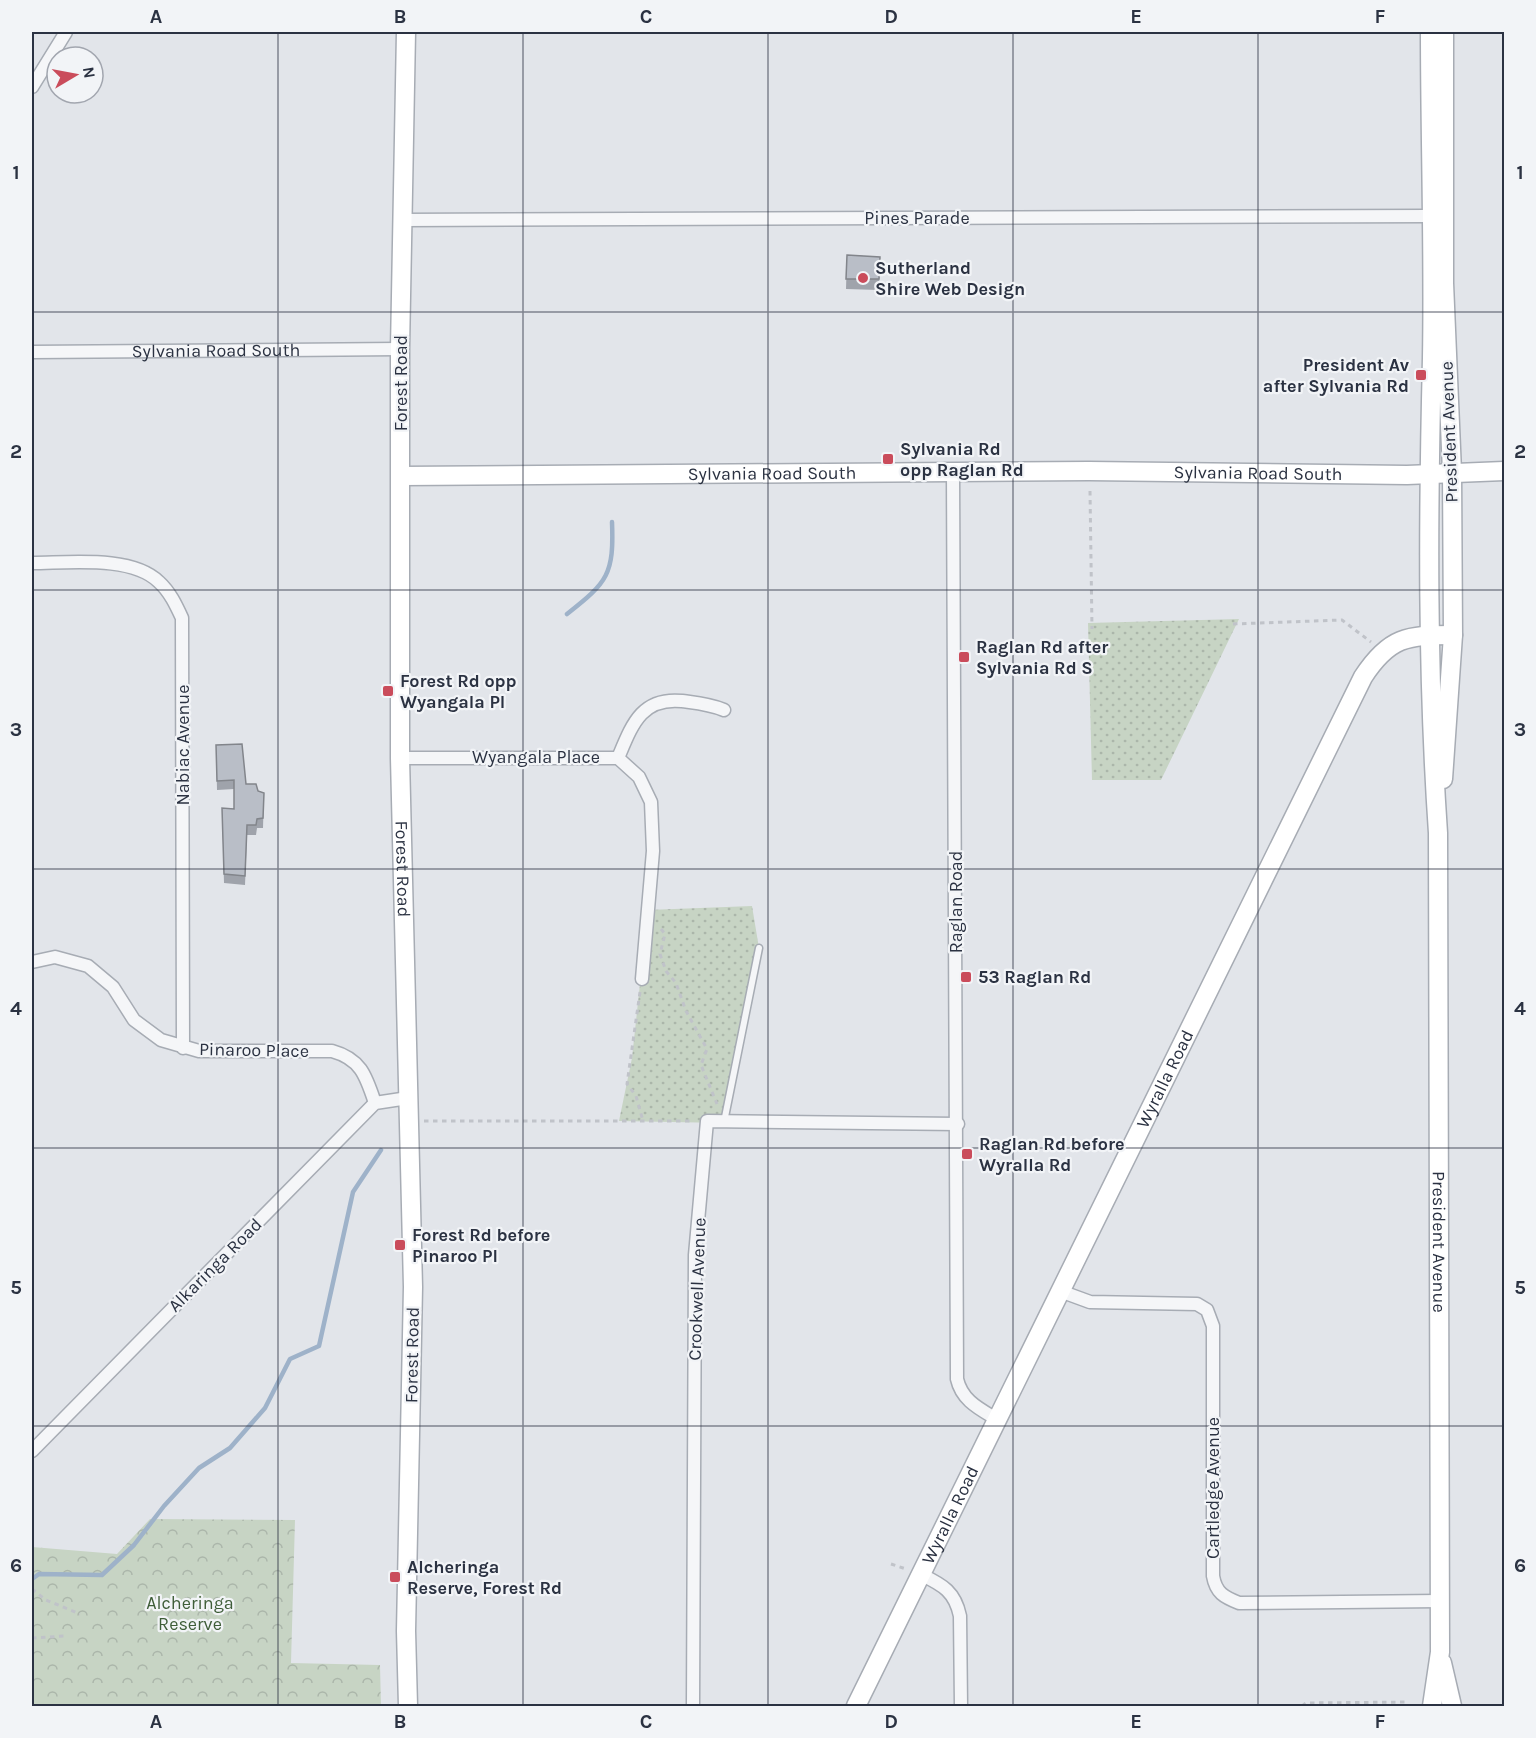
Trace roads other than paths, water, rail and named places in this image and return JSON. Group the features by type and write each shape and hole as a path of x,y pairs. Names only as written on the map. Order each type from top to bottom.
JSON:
{"street":[{"path":"33,80 66,32"},
{"name":"Forest Road","path":"406,32 405,220 400,349 402,476 400,758 413,1287 406,1631 408,1707"},
{"name":"President Avenue","path":"1430,32 1432,356 1428,474 1429,635 1432,741 1438,833 1440,1601 1440,1652 1432,1707"},
{"name":"President Avenue","path":"1438,833 1453,635 1452,472 1444,283 1444,32"},
{"name":"Pines Parade","path":"405,220 1430,216"},
{"name":"Sylvania Road South","path":"32,352 400,349"},
{"name":"Sylvania Road South","path":"402,476 953,472 1428,474 1504,471"},
{"name":"Raglan Road","path":"953,472 957,1379 960,1391 969,1401 998,1420"},
{"name":"Nabiac Avenue","path":"32,563 121,564 140,569 158,581 172,598 182,618 183,1048"},
{"path":"1429,635 1453,635"},
{"name":"Wyralla Road","path":"856,1707 1311,779 1363,678 1383,650 1403,640 1429,635"},
{"path":"618,758 629,732 646,708 656,702 667,700 709,704 724,710"},
{"name":"Wyangala Place","path":"400,758 618,758 639,777 651,802 653,851 642,979"},
{"name":"Pinaroo Place","path":"32,962 55,957 88,966 113,987 134,1020 161,1040 183,1048 199,1051 332,1051 349,1056 361,1069 375,1103"},
{"path":"375,1103 408,1098"},
{"name":"Alkaringa Road","path":"32,1451 375,1103"},
{"name":"Crookwell Avenue","path":"693,1707 695,1255 708,1122 724,1123"},
{"path":"724,1123 957,1124"},
{"name":"Cartledge Avenue","path":"1060,1291 1090,1302 1197,1304 1210,1315 1213,1326 1213,1576 1218,1592 1239,1603 1440,1601"},
{"path":"922,1575 943,1585 958,1603 961,1707"},
{"name":"President Avenue","path":"1440,1652 1452,1707"}],"lane":[{"path":"724,1123 759,948"}],"waterway":[{"path":"567,614 592,593 606,576 612,554 612,522"},
{"path":"32,1579 39,1574 102,1575 134,1545 164,1506 199,1468 230,1448 265,1408 290,1359 319,1346 353,1192 381,1150"}],"place":[{"name":"Sutherland Shire Web Design","path":"863,278"},
{"name":"President Av after Sylvania Rd","path":"1421,375"},
{"name":"Sylvania Rd opp Raglan Rd","path":"888,459"},
{"name":"Raglan Rd after Sylvania Rd S","path":"964,657"},
{"name":"Forest Rd opp Wyangala Pl","path":"388,691"},
{"name":"53 Raglan Rd","path":"966,977"},
{"name":"Raglan Rd before Wyralla Rd","path":"967,1154"},
{"name":"Forest Rd before Pinaroo Pl","path":"400,1245"},
{"name":"Alcheringa Reserve, Forest Rd","path":"395,1577"}],"park label":[{"name":"Alcheringa Reserve","path":"190,1613"}]}
